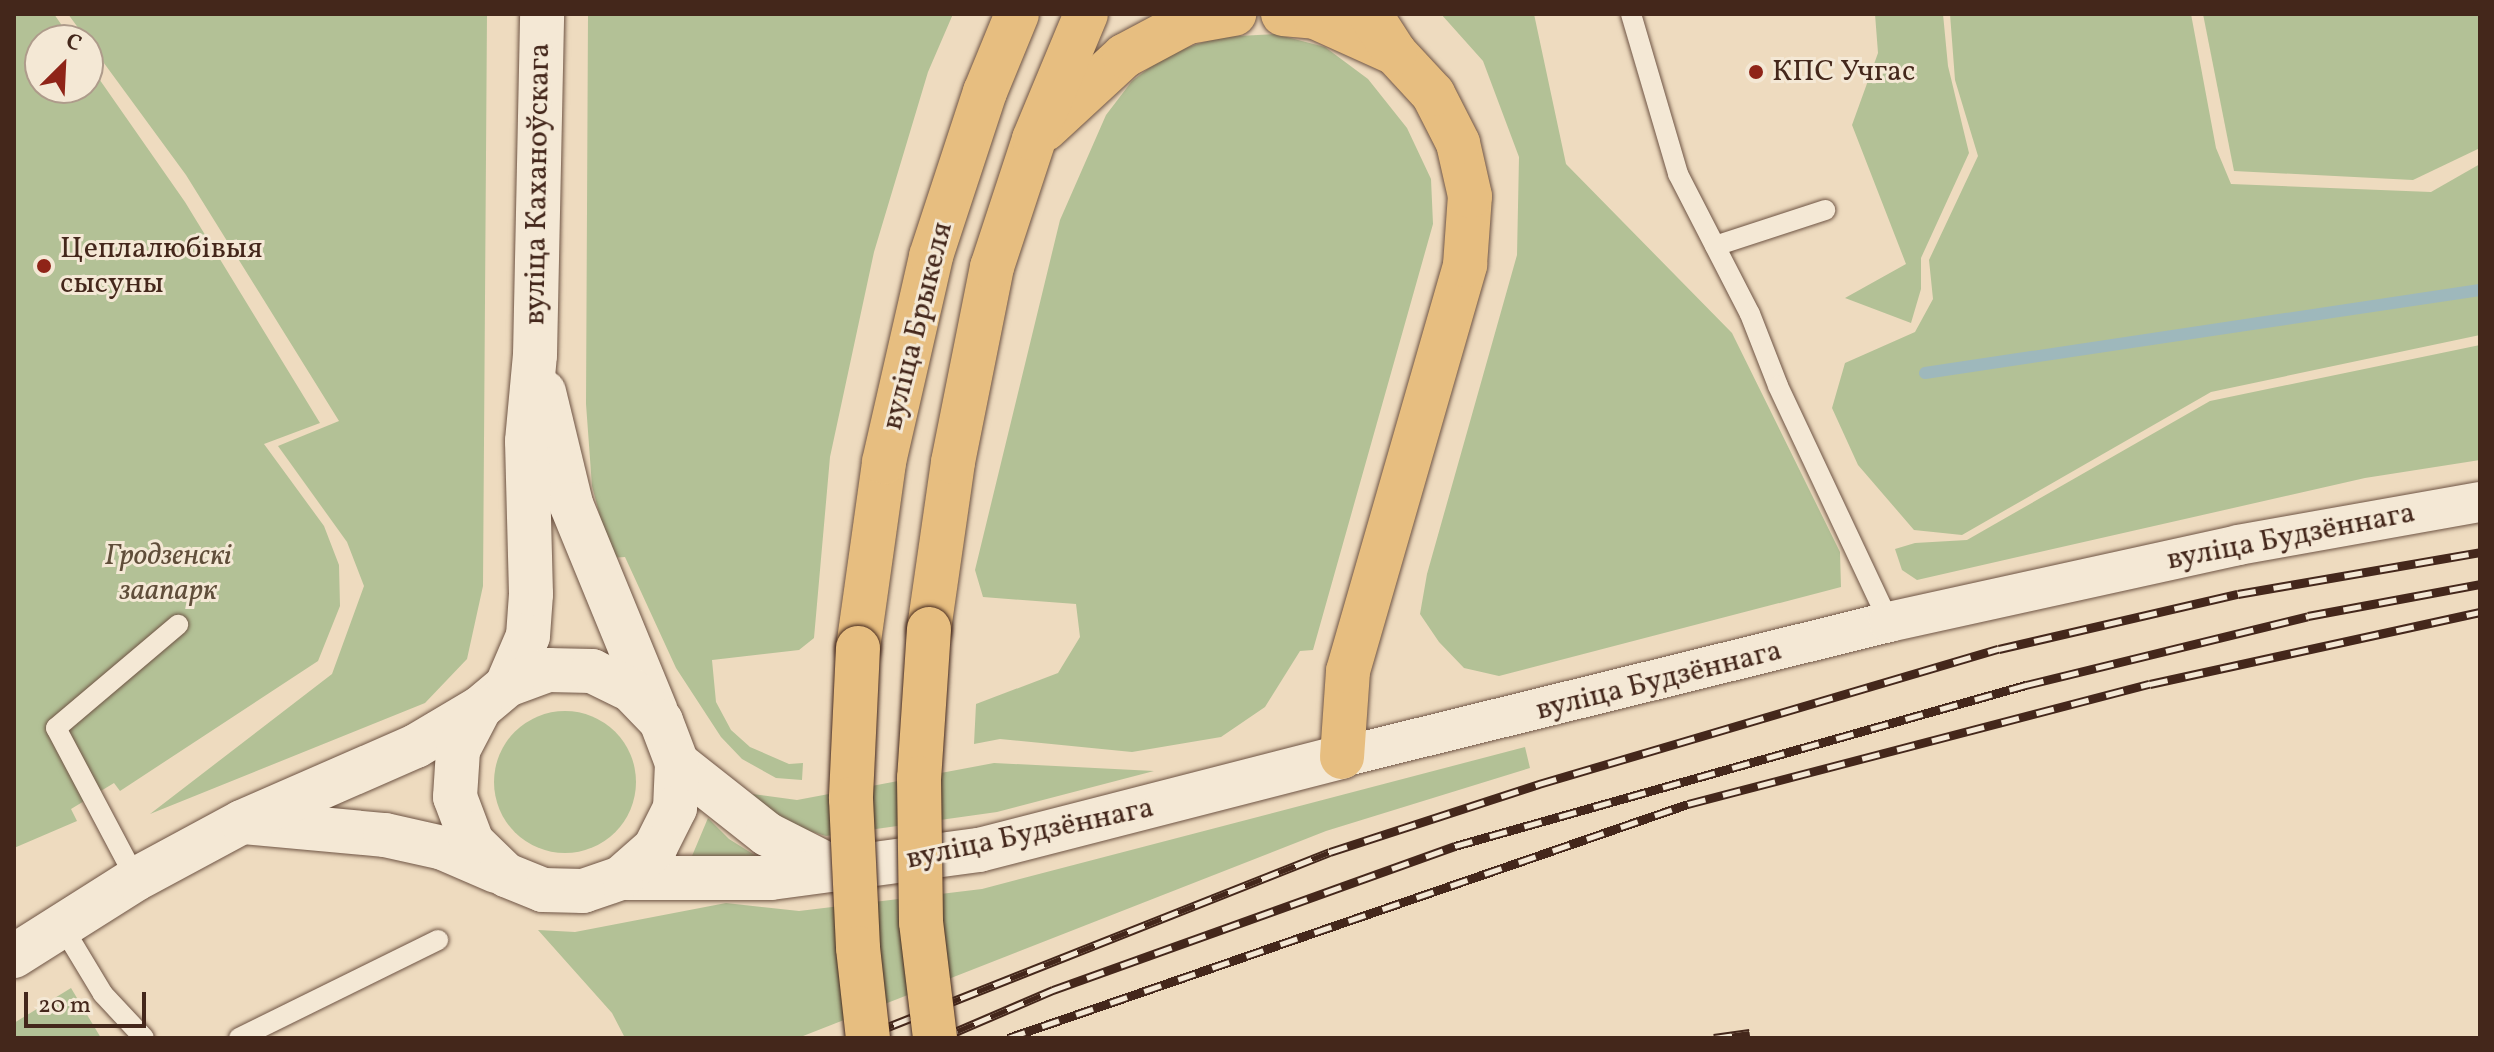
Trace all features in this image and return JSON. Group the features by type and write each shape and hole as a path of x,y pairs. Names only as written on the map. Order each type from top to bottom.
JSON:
{"main road":[{"name":"вуліца Брыкеля","path":"868,1038 858,948 851,799 858,648 884,462 931,256 985,92 1017,14"},
{"name":"вуліца Брыкеля","path":"935,1038 921,922 919,794 929,629 953,462 992,267 1034,139 1086,14"},
{"path":"1034,139 1124,56 1188,22 1234,14"},
{"path":"1283,14 1315,17 1395,53"},
{"path":"1342,757 1348,671 1465,265 1469,210 1458,143 1433,94 1395,53 1370,14"}],"street":[{"name":"вуліца Каханоўскага","path":"494,696 528,636 527,441 535,355 542,14"},
{"name":"вуліца Каханоўскага","path":"535,355 571,504 661,721"},
{"name":"вуліца Будзённага","path":"621,878 694,881 842,872 979,850 1078,828 1342,757 1889,622 2238,545 2480,502"},
{"path":"14,956 136,879 242,822 416,746 494,696 548,670 592,671 631,690 661,721 677,763 675,808 655,848 621,878 583,891 543,890 443,848 385,835 242,822"},
{"path":"494,696 458,750 455,797 472,842 506,875"},
{"path":"677,763 767,834 842,872"}],"lane":[{"path":"1631,14 1678,174 1715,246 1889,622"},
{"path":"1715,246 1825,210"},
{"path":"136,879 56,728 178,625"},
{"path":"62,926 103,994 144,1038"},
{"path":"239,1038 438,940"}],"green space":[{"name":"Гродзенскі заапарк","path":"14,14 54,14 61,24 24,24 24,104 104,104 104,86 185,202 320,423 264,444 324,526 339,565 340,606 318,661 120,791 114,783 71,809 77,821 14,848"},
{"path":"68,14 487,14 483,586 467,659 425,703 150,814 332,674 364,586 347,542 278,446 339,421 186,175 104,63 104,24 75,24"},
{"path":"588,14 953,14 928,72 874,252 830,457 814,638 799,650 712,660 716,702 731,730 750,747 789,764 803,763 802,780 776,778 742,759 721,737 676,668 625,557 611,558 592,486 586,404"},
{"path":"1441,14 1534,14 1566,164 1732,333 1840,552 1841,587 1499,676 1464,668 1439,642 1420,614 1427,574 1517,255 1519,157 1483,61"},
{"path":"1875,14 1943,14 1948,66 1969,153 1921,258 1921,289 1911,323 1845,298 1906,264 1852,125 1878,53"},
{"path":"1950,14 2191,14 2216,148 2231,184 2431,192 2480,164 2480,335 2211,392 1962,535 1914,530 1858,465 1832,408 1845,363 1915,332 1933,299 1929,260 1978,156 1955,80"},
{"path":"2203,14 2480,14 2480,148 2413,180 2234,171"},
{"path":"1275,34 1325,47 1368,79 1407,128 1431,179 1433,224 1313,650 1300,651 1265,707 1221,737 1132,752 1000,739 974,744 976,704 1058,673 1080,637 1076,604 983,597 975,570 1060,220 1106,115 1132,81 1169,53 1220,37"},
{"path":"2480,345 2480,460 2365,478 1917,580 1902,570 1895,549 1915,543 1967,540 2210,401"},
{"path":"565,711 592,717 615,732 630,755 636,782 630,809 615,832 592,847 565,853 538,847 515,832 500,809 494,782 500,755 515,732 538,717"},
{"path":"1525,747 1530,768 1326,831 798,1038 625,1038 612,1013 538,930 575,932 726,903 799,911 982,889"},
{"path":"994,763 1154,771 997,812 826,836 786,824 752,794 797,800"},
{"path":"708,818 729,839 764,861 692,856"},
{"path":"71,988 101,1038 14,1038 14,1023"}],"waterway":[{"path":"1925,373 2480,290"}],"railway":[{"path":"860,1038 1330,852 1539,784 1999,649 2238,594 2480,552"},
{"path":"941,1038 1053,990 1455,846 2026,685 2308,616 2480,584"},
{"path":"1008,1038 1688,804 2150,684 2480,612"},
{"path":"1714,1038 1750,1033"}],"place":[{"name":"КПС Учгас","path":"1756,72"},
{"name":"Цеплалюбівыя сысуны","path":"44,266"}]}
